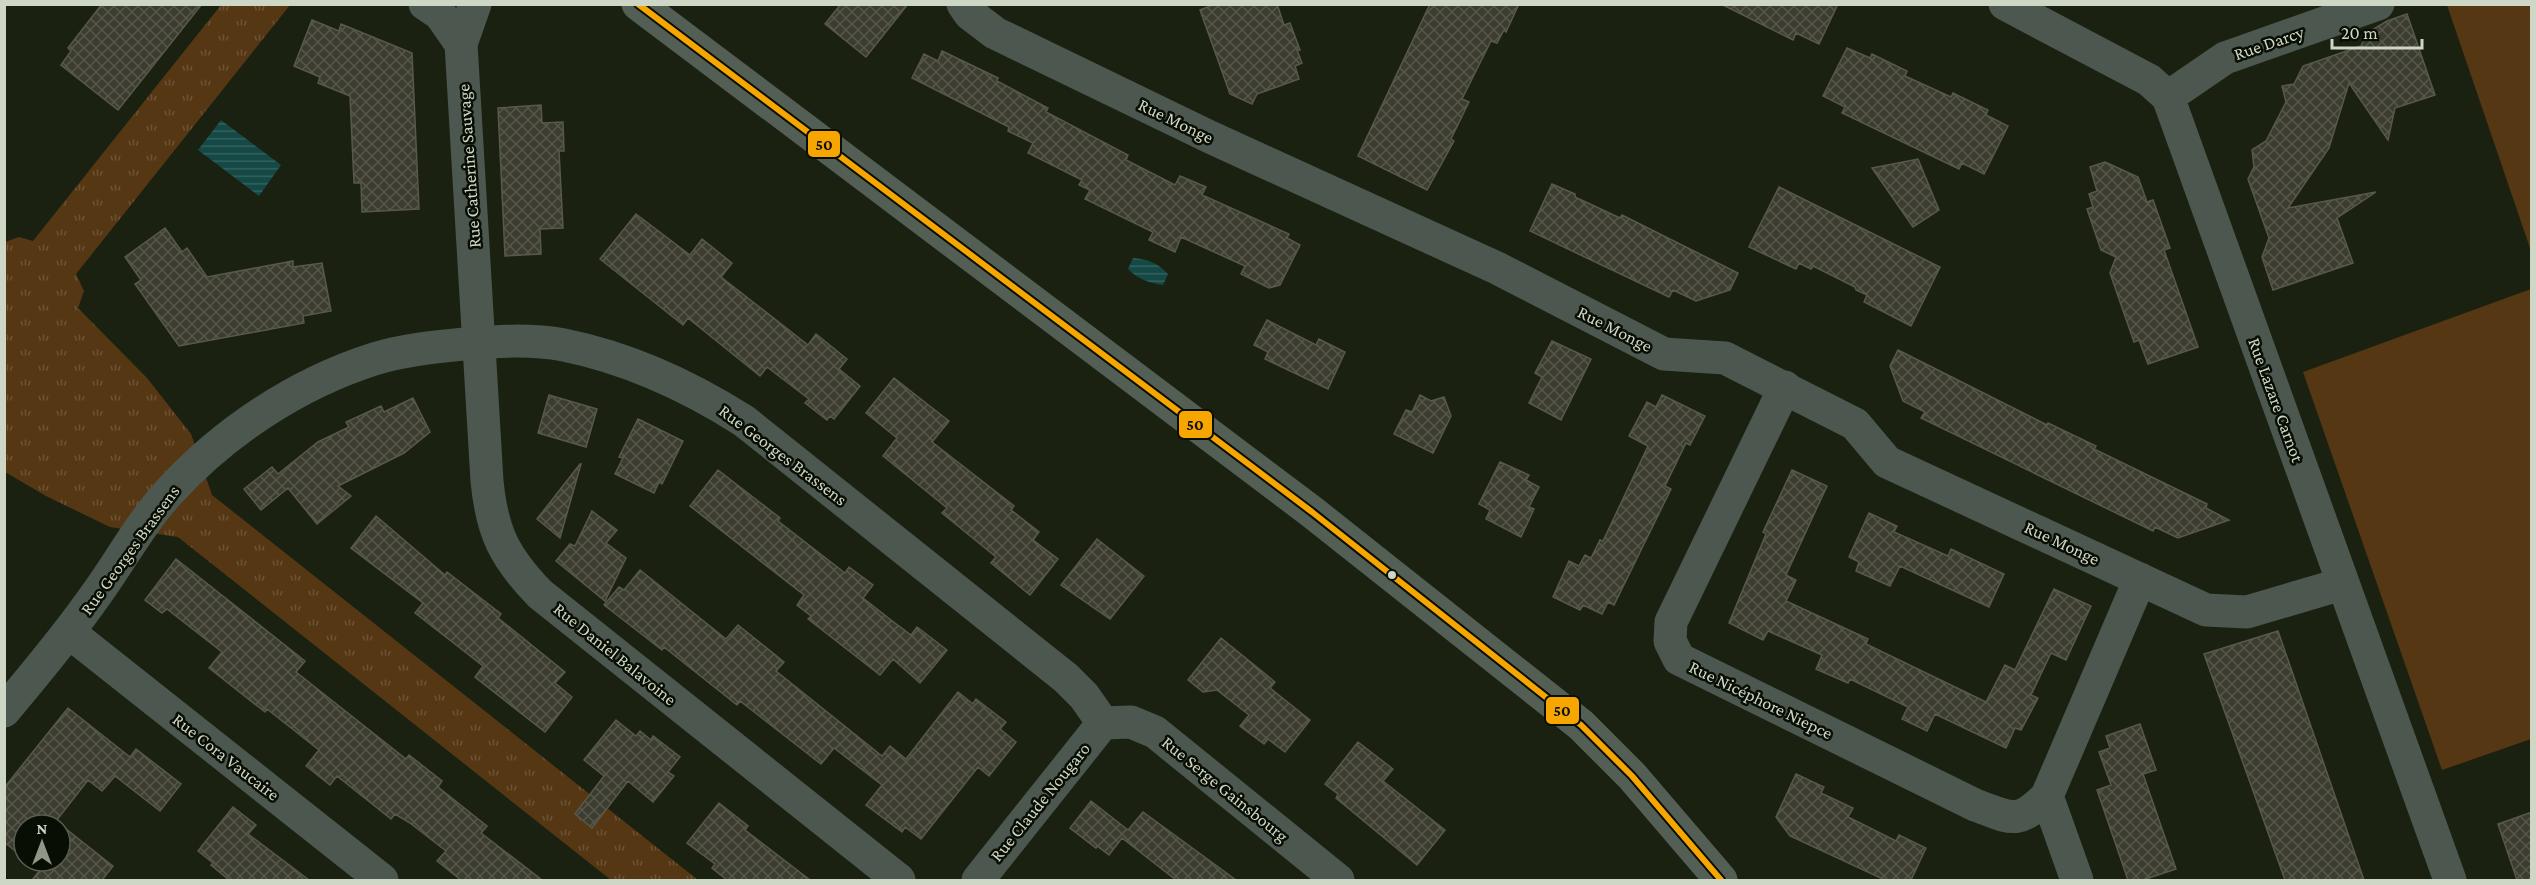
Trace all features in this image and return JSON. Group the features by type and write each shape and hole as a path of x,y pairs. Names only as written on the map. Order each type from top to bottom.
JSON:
{"main road":[{"path":"638,4 1312,512 1581,725 1632,776 1721,880"}],"street":[{"path":"426,4 440,14 461,44"},
{"path":"461,44 475,4"},
{"name":"Rue Monge","path":"963,4 970,14 994,33 1220,142 1497,268 1664,354 1725,358 1785,387 1855,424 1887,462 2206,610 2247,612 2342,584"},
{"path":"2004,4 2149,80 2168,97"},
{"name":"Rue Darcy","path":"2168,97 2225,58 2378,4"},
{"name":"Rue Catherine Sauvage","path":"461,44 480,343"},
{"name":"Rue Lazare Carnot","path":"2168,97 2342,584 2374,666 2427,822 2450,880"},
{"name":"Rue Georges Brassens","path":"4,711 70,633 167,494 230,434 314,384 374,359 408,351 480,343 536,342 592,352 643,368 719,405 744,421 1066,678 1084,696 1103,723"},
{"name":"Rue Daniel Balavoine","path":"480,343 490,511 500,543 517,570 540,594 899,880"},
{"name":"Rue Nicéphore Niepce","path":"1785,387 1671,622 1670,641 1679,659 1984,808 2012,819 2032,812 2047,796 2140,579"},
{"name":"Rue Cora Vaucaire","path":"70,633 381,880"},
{"name":"Rue Serge Gainsbourg","path":"1103,723 1131,722 1155,732 1338,880"},
{"name":"Rue Claude Nougaro","path":"978,880 1103,723"},
{"path":"2047,796 2077,880"}],"green space":[{"path":"221,5 290,5 76,274 84,291 78,308 147,378 191,434 212,495 698,880 611,880 178,537 110,527 46,496 5,472 5,242 19,237 33,241"},
{"path":"2447,5 2531,5 2531,251"},
{"path":"2531,289 2531,739 2442,770 2303,372"}],"water":[{"path":"221,120 281,165 259,196 198,150"},
{"path":"1133,258 1152,262 1164,270 1168,274 1163,285 1144,280 1128,269"}],"building":[{"path":"102,4 202,4 118,110 61,65 71,51 68,48"},
{"path":"841,4 908,4 866,57 825,24"},
{"path":"1215,4 1277,4 1284,25 1290,23 1300,50 1297,50 1302,63 1295,66 1299,79 1257,94 1252,104 1230,94 1200,10"},
{"path":"1430,4 1519,4 1506,32 1504,30 1497,43 1491,41 1462,99 1469,102 1451,139 1454,141 1427,190 1358,156"},
{"path":"1721,4 1838,4 1819,44 1796,33 1793,40"},
{"path":"2407,14 2435,95 2395,108 2388,140 2349,83 2329,148 2288,208 2376,192 2337,218 2353,263 2273,290 2262,257 2269,238 2248,179 2254,167 2252,150 2266,141 2286,102 2282,86 2294,84 2303,66 2361,46 2367,33 2387,21"},
{"path":"312,20 339,31 341,24 412,53 419,209 362,212 361,183 354,183 350,96 318,83 320,77 294,66"},
{"path":"1847,48 1870,58 1872,54 1907,71 1905,76 1951,97 1953,93 1988,110 1986,115 2008,126 1984,174 1962,163 1959,169 1842,113 1845,107 1823,96"},
{"path":"942,51 998,78 997,81 1048,108 1046,112 1128,155 1126,160 1175,185 1180,176 1206,187 1202,195 1289,234 1287,238 1300,245 1280,285 1269,288 1241,274 1245,266 1181,237 1175,252 1149,240 1153,232 1085,199 1090,190 1079,185 1082,180 1028,153 1033,143 1008,131 1009,127 912,78 924,54 938,61"},
{"path":"541,105 542,123 563,122 564,151 559,151 563,228 540,229 541,254 505,256 498,108"},
{"path":"1918,159 1939,210 1913,227 1872,168"},
{"path":"2105,162 2138,177 2147,202 2153,200 2170,248 2164,250 2198,347 2148,364 2139,340 2134,342 2110,273 2116,257 2101,250 2087,209 2093,207 2089,194 2097,191 2090,167"},
{"path":"1552,184 1620,218 1622,215 1738,273 1730,290 1696,301 1673,290 1669,297 1530,231"},
{"path":"1779,187 1940,267 1911,326 1864,302 1867,295 1813,266 1811,269 1799,263 1796,269 1749,247"},
{"path":"636,214 690,255 702,239 732,263 721,277 808,345 816,334 847,359 839,369 860,386 834,419 830,416 827,420 805,403 809,399 767,367 760,376 688,318 683,325 600,259"},
{"path":"165,228 182,252 187,248 207,277 293,261 293,267 322,263 331,311 303,316 304,323 179,346 135,284 141,280 125,257"},
{"path":"1267,320 1316,345 1319,339 1345,352 1328,389 1265,359 1268,352 1254,345"},
{"path":"1552,341 1591,359 1561,420 1529,403 1542,377 1535,373"},
{"path":"1898,350 2047,425 2048,423 2096,446 2094,449 2207,504 2206,508 2229,520 2178,538 2155,527 2153,531 1921,418 1925,412 1903,401 1890,366"},
{"path":"894,378 949,421 932,442 1014,506 1011,510 1039,532 1033,540 1058,559 1030,595 991,563 996,557 942,513 947,508 883,456 897,438 866,413"},
{"path":"549,395 597,409 586,447 538,433"},
{"path":"1420,395 1431,401 1444,397 1451,416 1433,453 1394,434 1406,410 1412,412"},
{"path":"1662,395 1705,416 1690,445 1686,443 1665,486 1671,489 1614,605 1608,602 1602,614 1583,605 1580,610 1553,597 1569,561 1579,566 1585,555 1591,558 1600,540 1603,541 1648,446 1629,436 1647,402 1656,407"},
{"path":"413,398 430,432 404,453 338,486 351,496 317,524 288,488 261,510 244,489 272,467 278,474 318,442 349,427 346,422 381,406 384,412"},
{"path":"638,419 683,441 662,484 659,482 654,493 615,474 623,458 619,457"},
{"path":"1500,462 1529,475 1526,480 1539,487 1529,507 1534,509 1521,537 1486,519 1490,510 1479,504"},
{"path":"581,464 560,538 537,519"},
{"path":"718,470 780,518 778,521 845,573 849,567 873,585 863,598 911,635 917,627 947,650 920,683 893,659 880,675 808,619 811,616 797,605 804,595 690,506"},
{"path":"1792,470 1827,486 1786,575 1796,580 1786,601 1868,639 1866,644 1986,702 2005,665 2015,670 2054,589 2091,606 2066,660 2051,653 2031,695 2038,698 2021,730 2015,728 2006,748 1935,714 1927,731 1902,719 1908,707 1850,679 1848,683 1816,669 1822,655 1768,631 1763,640 1729,623 1766,534 1763,532"},
{"path":"592,511 617,530 606,543 626,558 605,601 556,561 570,544 575,546"},
{"path":"1869,513 1897,526 1894,532 1948,556 1951,549 2004,574 1989,607 1900,566 1890,586 1856,571 1859,562 1849,557"},
{"path":"376,516 445,575 447,572 501,614 498,618 565,672 555,683 572,697 545,732 475,677 483,666 415,613 423,603 351,548"},
{"path":"1097,539 1144,576 1110,619 1061,585"},
{"path":"176,559 305,661 296,672 406,759 409,755 442,781 438,787 487,826 481,833 542,880 461,880 437,861 446,851 410,823 395,814 391,819 337,776 330,785 306,766 319,750 267,709 265,712 209,668 222,652 167,609 162,613 145,600"},
{"path":"640,570 726,639 738,625 784,662 776,671 882,756 890,746 906,759 958,692 973,704 976,699 1006,722 1000,729 1016,742 989,776 978,767 921,839 905,827 902,832 866,805 882,785 834,748 821,764 740,701 737,705 664,647 662,650 604,605 619,587 624,590"},
{"path":"2278,631 2364,880 2285,880 2204,654"},
{"path":"1221,638 1275,682 1270,688 1310,720 1285,752 1268,739 1264,744 1240,726 1249,715 1217,690 1203,692 1188,680"},
{"path":"68,708 130,757 136,749 181,784 160,811 115,776 102,791 88,780 62,813 12,813 12,848 4,842 4,788"},
{"path":"616,720 636,736 640,731 651,740 653,736 680,757 668,772 674,776 653,802 628,781 592,828 575,814 604,776 584,760"},
{"path":"2140,724 2156,770 2143,774 2176,869 2143,880 2128,880 2097,790 2111,785 2099,752 2110,748 2106,736"},
{"path":"1358,742 1393,769 1383,781 1445,830 1417,865 1336,798 1338,794 1325,784"},
{"path":"1796,774 1824,787 1821,793 1853,808 1848,817 1896,841 1899,835 1926,848 1911,880 1885,880 1790,836 1776,817"},
{"path":"1091,801 1128,830 1143,812 1236,880 1176,880 1122,838 1109,855 1097,846 1096,848 1070,828"},
{"path":"719,803 748,826 745,830 810,880 727,880 712,868 715,864 687,843"},
{"path":"233,807 256,825 248,834 309,880 229,880 211,865 213,863 198,851"},
{"path":"2532,812 2532,880 2517,880 2498,824"},
{"path":"72,834 113,866 102,880 32,880 38,873 72,873"}],"transit line":[{"name":"50","path":"638,4 1312,512 1581,725 1632,776 1721,880"}]}
